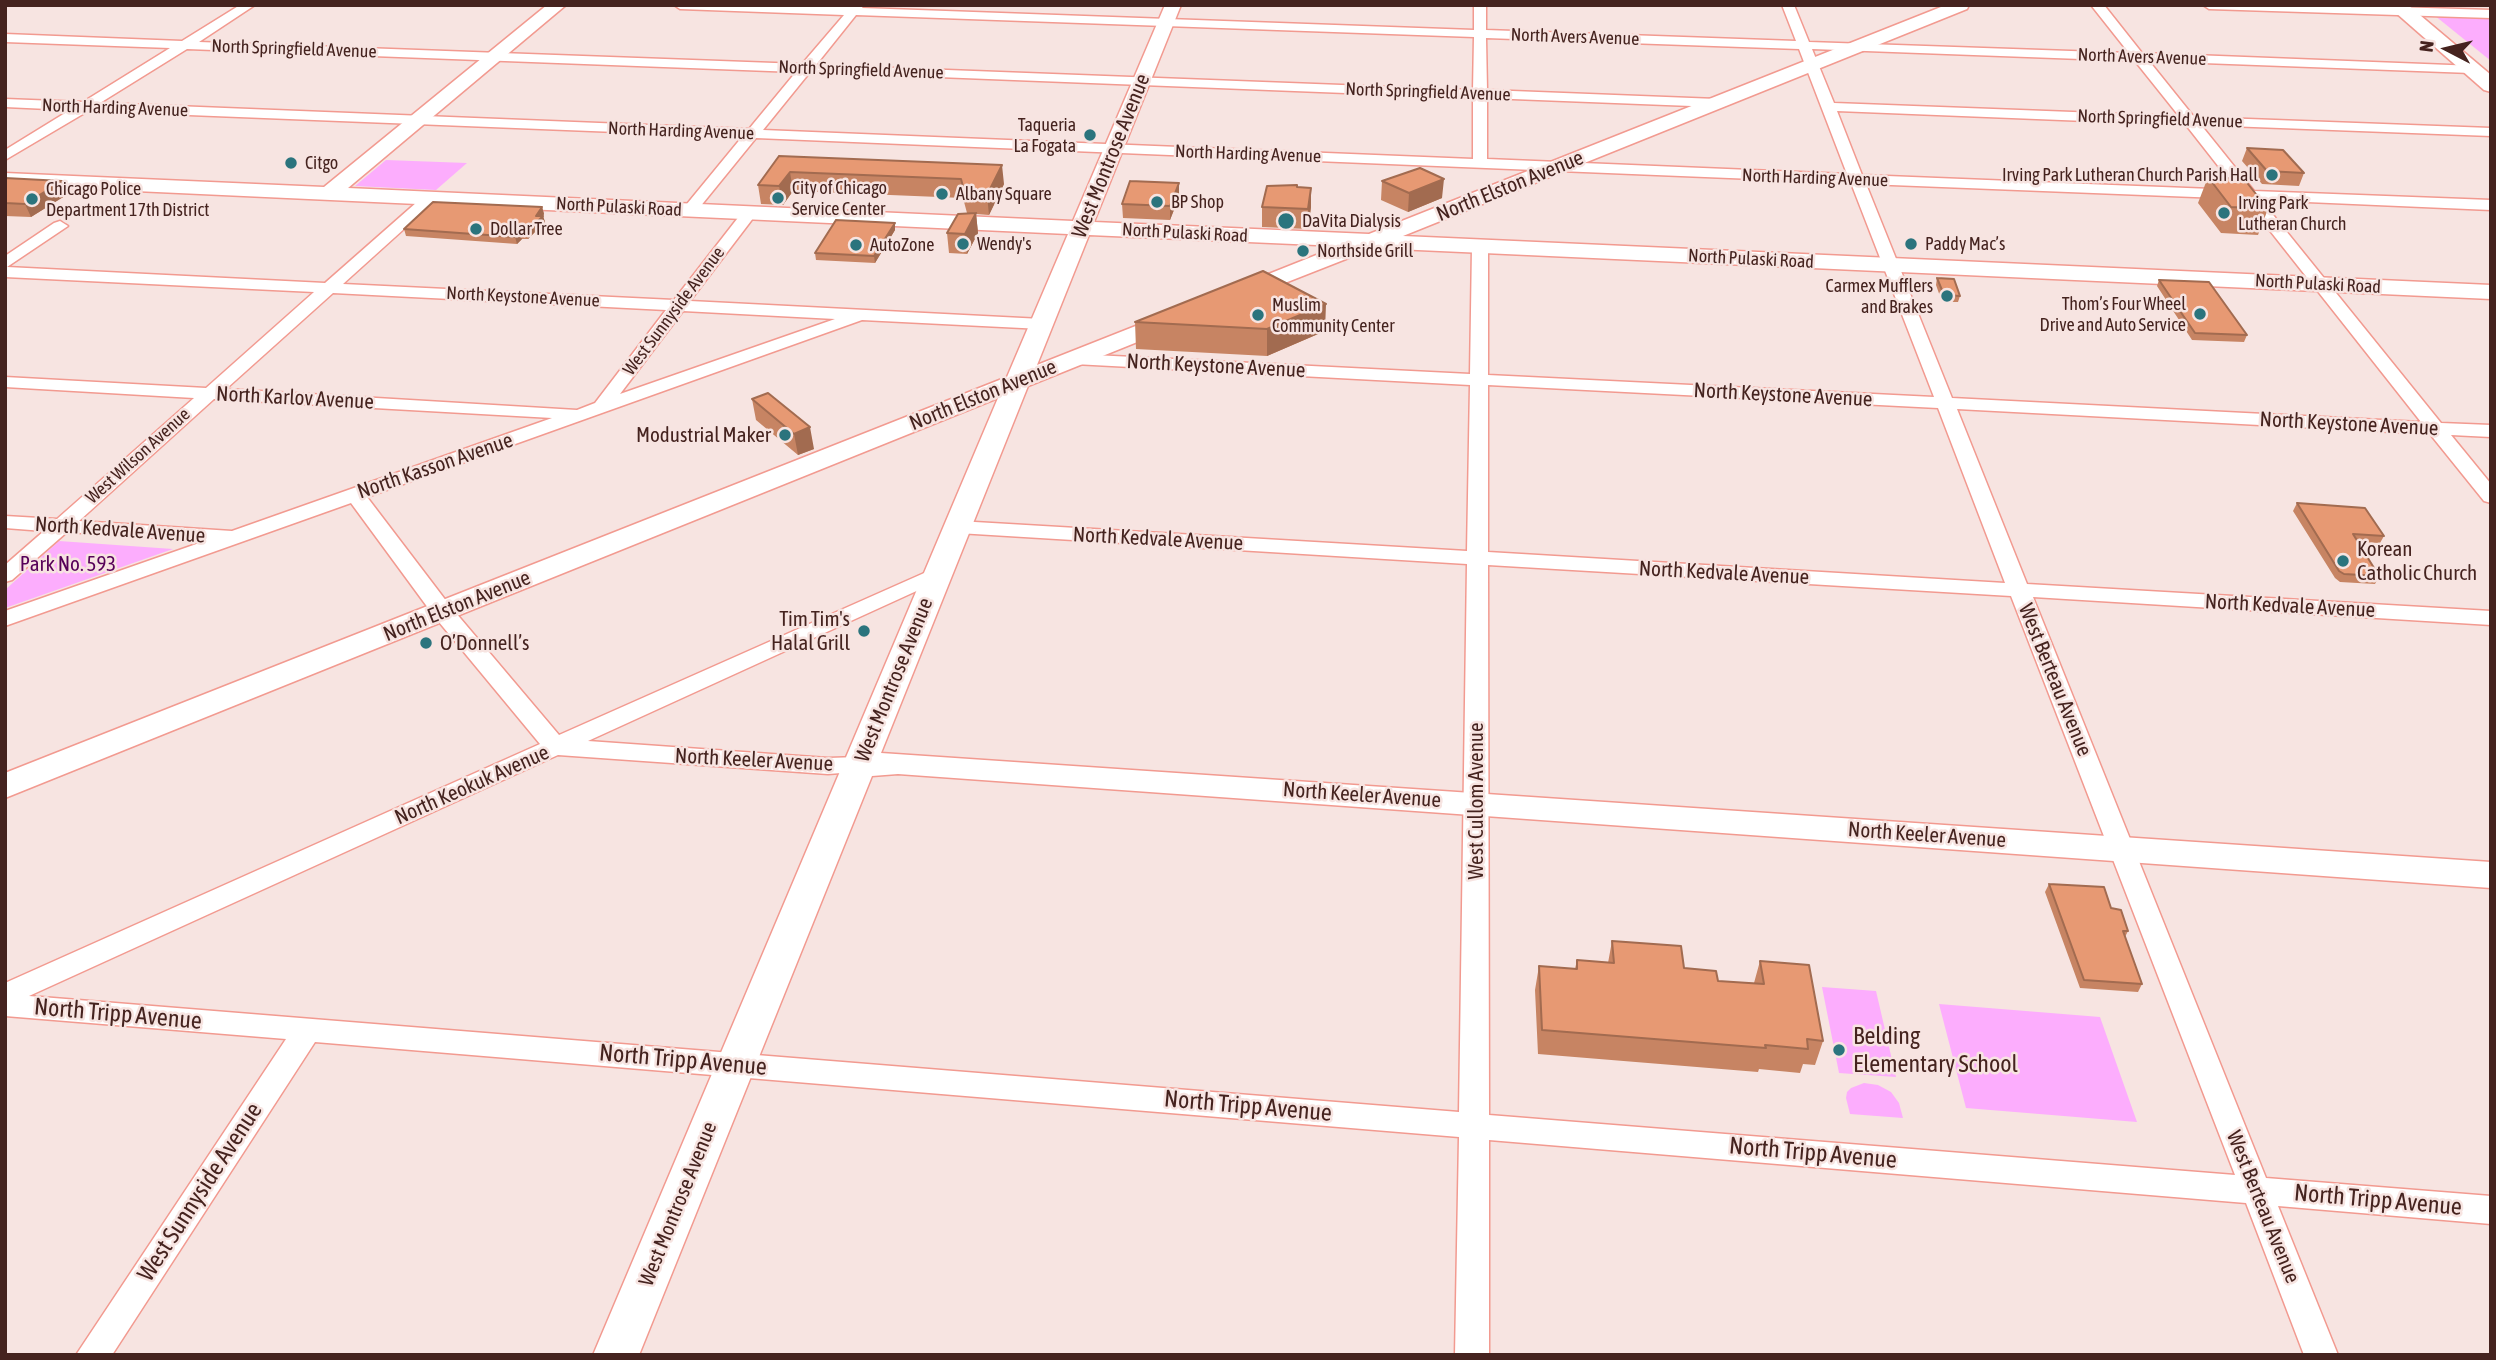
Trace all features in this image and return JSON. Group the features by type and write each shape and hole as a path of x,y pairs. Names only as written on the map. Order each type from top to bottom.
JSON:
{"main road":[{"path":"329,194 558,5"},
{"name":"North Elston Avenue","path":"1216,303 1961,5"},
{"path":"2410,9 2484,68 2491,86"},
{"name":"West Montrose Avenue","path":"616,1355 1169,14"},
{"name":"North Pulaski Road","path":"5,179 2491,292"},
{"name":"North Elston Avenue","path":"5,786 1193,312"},
{"name":"North Keeler Avenue","path":"859,765 898,763 2491,875"}],"street":[{"path":"5,156 249,5"},
{"name":"North Avers Avenue","path":"680,5 1169,14 1480,34 2484,68"},
{"path":"1480,5 1480,163"},
{"name":"West Berteau Avenue","path":"1788,5 2321,1355"},
{"path":"2097,5 2491,497"},
{"path":"2209,5 2410,9 2491,15"},
{"path":"690,210 856,8"},
{"name":"North Springfield Avenue","path":"5,38 1717,103"},
{"name":"North Harding Avenue","path":"5,103 2491,205"},
{"name":"North Springfield Avenue","path":"1829,107 2491,132"},
{"name":"West Wilson Avenue","path":"5,576 430,198"},
{"name":"West Sunnyside Avenue","path":"592,412 749,213"},
{"path":"5,263 60,226"},
{"name":"West Cullom Avenue","path":"1472,1355 1480,247"},
{"name":"North Keystone Avenue","path":"5,272 1042,324"},
{"name":"North Kasson Avenue","path":"5,619 865,314"},
{"name":"North Keystone Avenue","path":"1074,359 2491,431"},
{"name":"North Karlov Avenue","path":"5,382 592,412"},
{"path":"354,494 442,611 556,747"},
{"name":"North Kedvale Avenue","path":"5,522 236,537"},
{"name":"North Kedvale Avenue","path":"958,527 2491,618"},
{"name":"North Keokuk Avenue","path":"5,995 938,574"},
{"name":"North Keeler Avenue","path":"556,747 828,766 859,765"},
{"name":"North Tripp Avenue","path":"5,1005 2491,1210"},
{"name":"West Sunnyside Avenue","path":"93,1355 308,1030"}],"green space":[{"path":"2434,15 2491,17 2491,61"},
{"path":"386,160 467,163 436,190 355,186"},
{"name":"Park No. 593","path":"59,541 173,549 5,608 5,590"},
{"path":"1822,987 1876,991 1896,1077 1839,1073"},
{"path":"1939,1004 2100,1017 2137,1122 1966,1108"},
{"path":"1864,1083 1878,1085 1891,1092 1899,1103 1903,1118 1850,1114 1847,1092"}],"building":[{"path":"2247,148 2283,150 2304,173 2267,171"},
{"path":"779,156 1002,165 987,195 965,194 961,179 790,172 779,186 758,185"},
{"path":"1420,168 1444,179 1409,193 1382,181"},
{"path":"2208,177 2244,179 2268,209 2231,207"},
{"path":"5,178 62,181 25,204 5,203"},
{"path":"1130,181 1179,183 1170,206 1122,204"},
{"path":"1297,185 1311,188 1308,209 1262,207 1267,186"},
{"name":"Dollar Tree","path":"433,202 542,207 536,216 543,216 526,233 520,232 515,237 404,229"},
{"path":"976,213 965,234 947,233 958,214"},
{"name":"AutoZone","path":"836,220 895,223 874,256 815,253"},
{"path":"1263,271 1326,304 1267,329 1135,322"},
{"path":"1937,278 1954,279 1960,296 1944,295"},
{"name":"Thom’s Four Wheel Drive and Auto Service","path":"2159,280 2209,282 2247,335 2195,333"},
{"path":"768,393 810,427 794,434 752,399"},
{"name":"Korean Catholic Church","path":"2297,503 2365,508 2384,536 2353,534 2379,576 2344,574 2339,571"},
{"path":"2049,884 2104,887 2111,908 2121,910 2128,931 2123,931 2142,984 2084,980"},
{"name":"Belding Elementary School","path":"1612,941 1681,946 1684,968 1716,971 1718,981 1764,984 1760,961 1809,965 1823,1041 1807,1039 1808,1049 1765,1045 1766,1048 1542,1030 1539,966 1577,969 1577,960 1614,963"}],"place":[{"name":"Taqueria La Fogata","path":"1090,135"},
{"name":"Citgo","path":"291,163"},
{"name":"Irving Park Lutheran Church Parish Hall","path":"2272,175"},
{"name":"Albany Square","path":"942,194"},
{"name":"City of Chicago Service Center","path":"778,198"},
{"name":"Chicago Police Department 17th District","path":"32,199"},
{"name":"BP Shop","path":"1157,202"},
{"name":"Irving Park Lutheran Church","path":"2224,213"},
{"name":"DaVita Dialysis","path":"1286,221"},
{"name":"Dollar Tree","path":"476,229"},
{"name":"Wendy's","path":"963,244"},
{"name":"Paddy Mac’s","path":"1911,244"},
{"name":"AutoZone","path":"856,245"},
{"name":"Northside Grill","path":"1303,251"},
{"name":"Carmex Mufflers and Brakes","path":"1947,296"},
{"name":"Thom’s Four Wheel Drive and Auto Service","path":"2200,314"},
{"name":"Muslim Community Center","path":"1258,315"},
{"name":"Modustrial Maker","path":"785,435"},
{"name":"Korean Catholic Church","path":"2343,561"},
{"name":"Tim Tim's Halal Grill","path":"864,631"},
{"name":"O’Donnell’s","path":"426,643"},
{"name":"Belding Elementary School","path":"1839,1050"}]}
